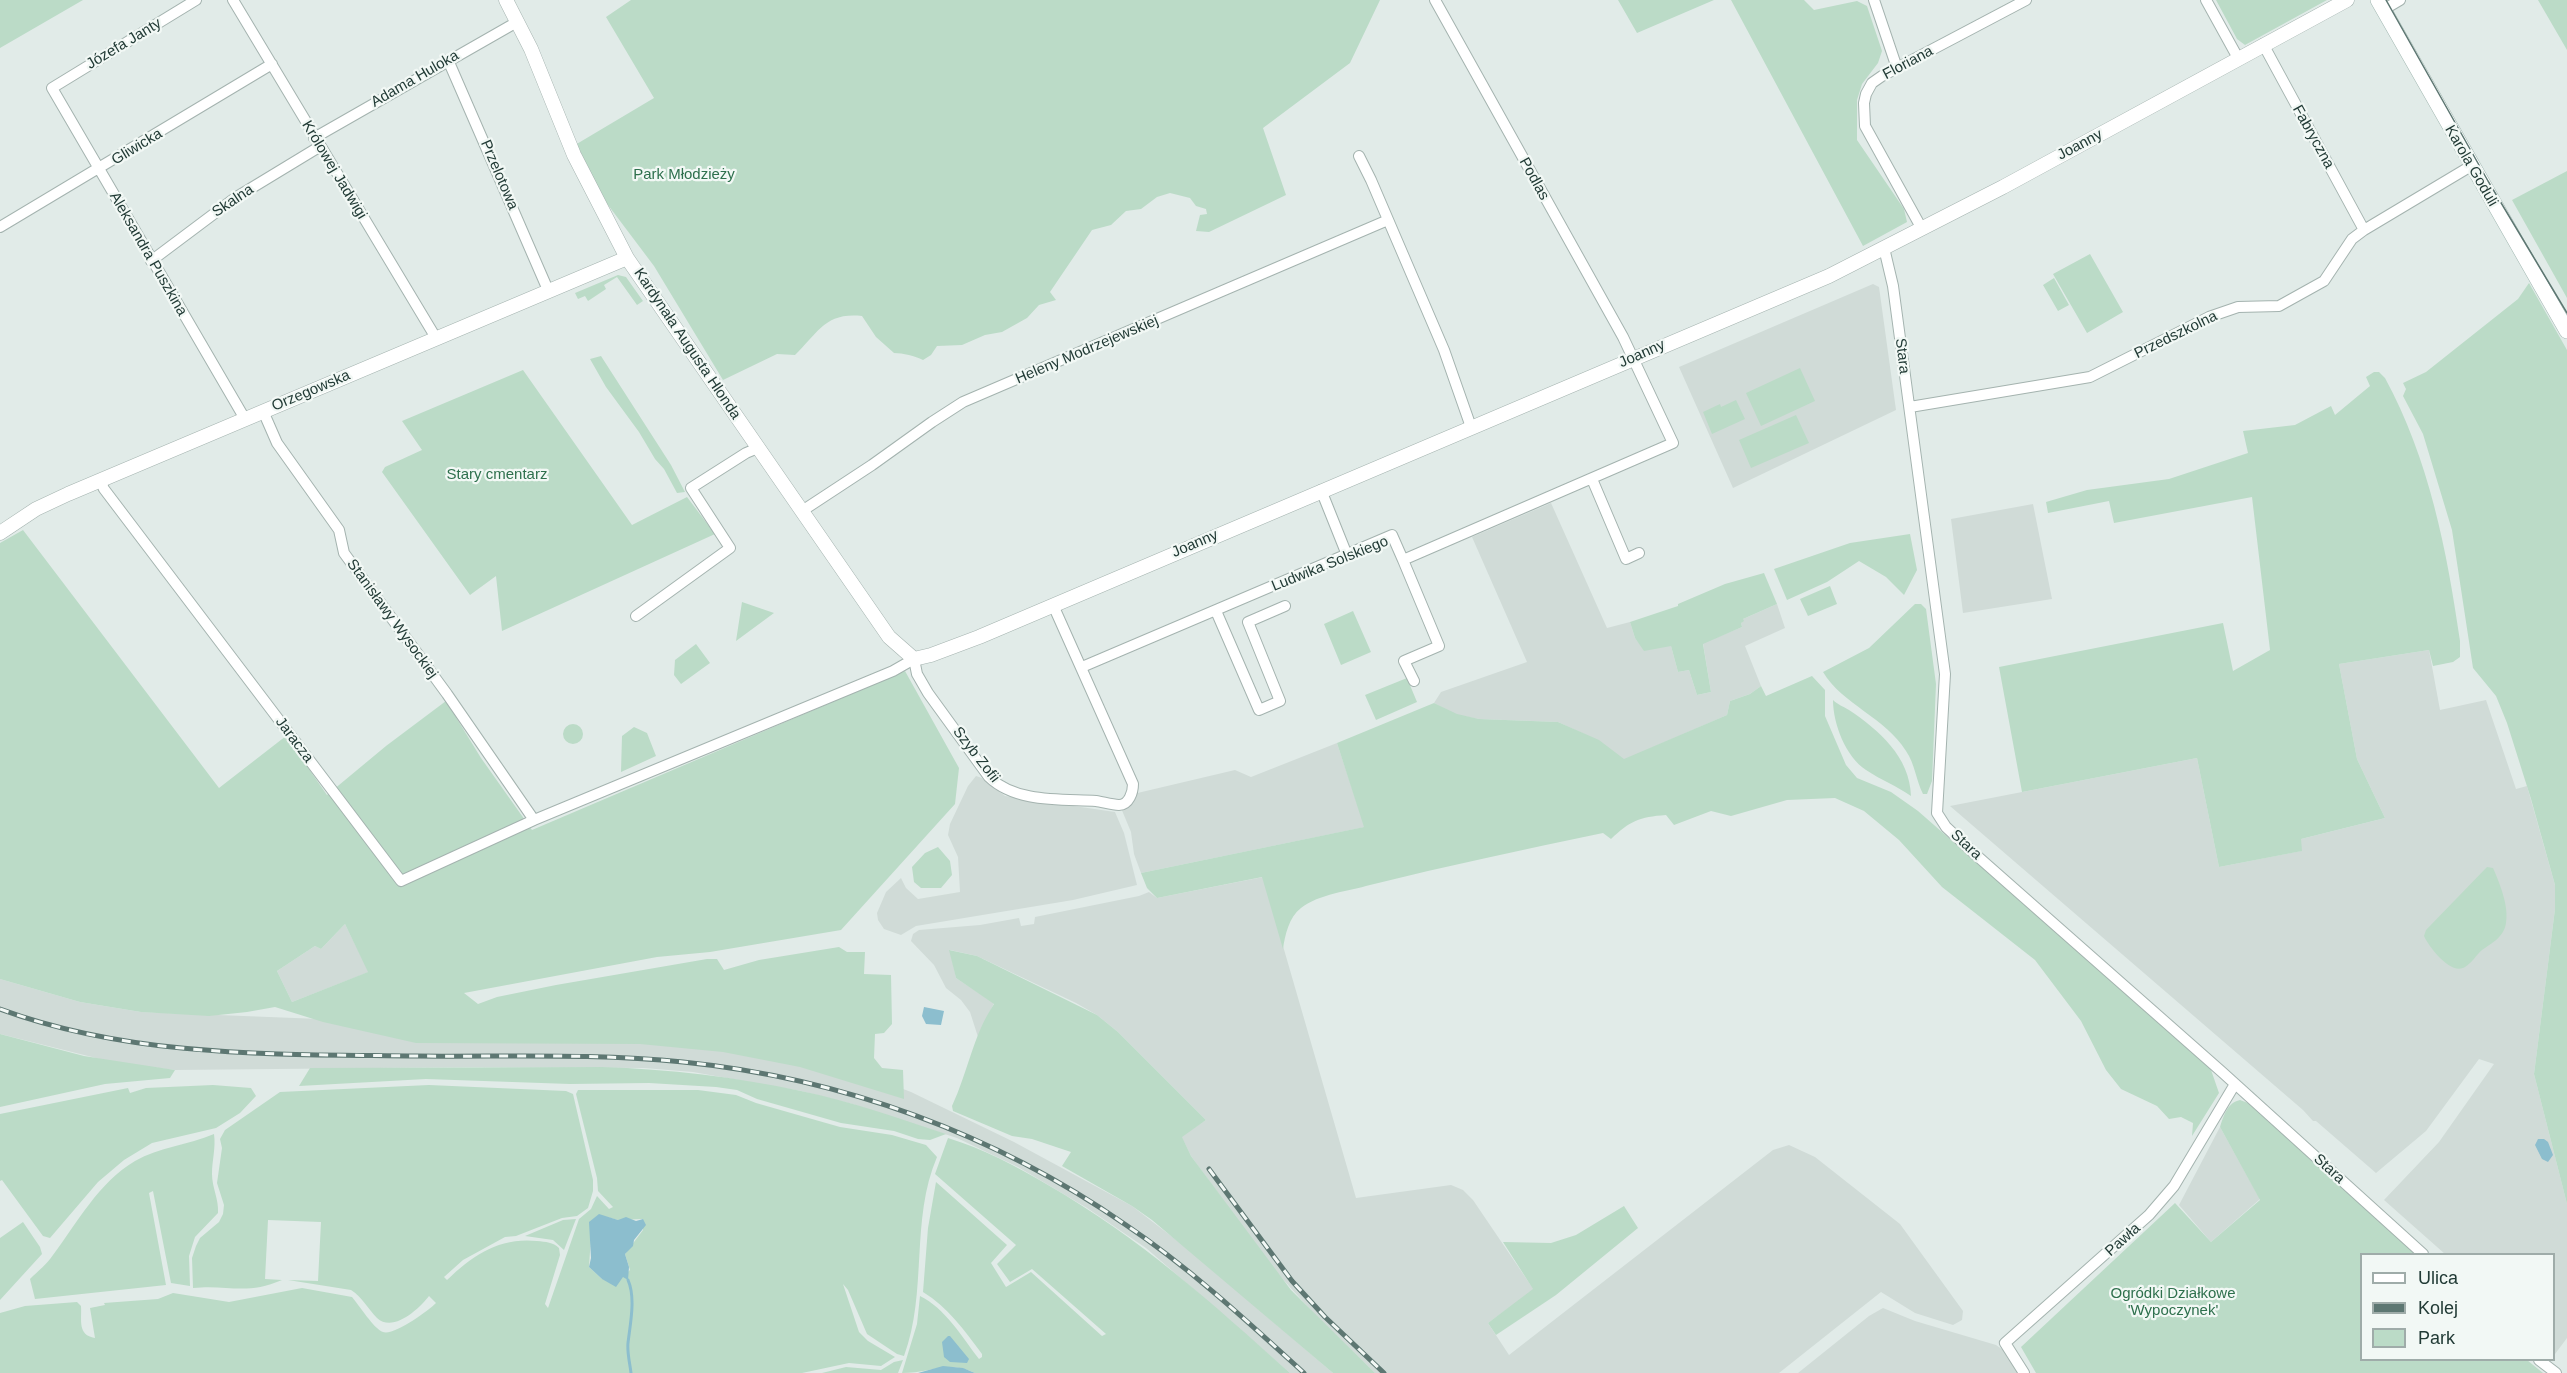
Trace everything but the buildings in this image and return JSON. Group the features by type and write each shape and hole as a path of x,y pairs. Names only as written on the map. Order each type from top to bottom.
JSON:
{"main road":[{"name":"Karola Goduli","path":"2380,5 2567,331"}],"street":[{"name":"Józefa Janty","path":"52,88 196,0"},
{"name":"Królowej Jadwigi","path":"233,0 316,142 436,338"},
{"name":"Kardynała Augusta Hlonda","path":"506,0 531,49 574,155 627,258 888,637 914,659"},
{"name":"Podlas","path":"1435,0 1633,358"},
{"path":"1874,0 1897,68"},
{"name":"Floriana","path":"1922,229 1865,126 1866,94 1872,83 1897,68 2026,0"},
{"path":"2206,0 2238,58"},
{"name":"Joanny","path":"914,659 952,648 1829,276 1922,229 2347,0"},
{"path":"2380,5 2400,0"},
{"name":"Adama Huloka","path":"316,142 448,60 518,22"},
{"name":"Fabryczna","path":"2263,44 2364,230"},
{"name":"Przelotowa","path":"448,60 548,290"},
{"name":"Gliwicka","path":"0,227 99,170 272,64"},
{"name":"Aleksandra Puszkina","path":"52,88 245,419"},
{"name":"Skalna","path":"151,261 235,198 316,142"},
{"path":"1359,156 1444,350 1471,427"},
{"name":"Przedszkolna","path":"1910,407 2090,376 2209,317 2238,307 2279,306 2324,280 2352,238 2471,166"},
{"name":"Heleny Modrzejewskiej","path":"802,511 963,402 1388,220"},
{"name":"Stara","path":"1884,248 1893,286 1945,674 1937,813 1947,827 1976,855 2422,1253"},
{"name":"Orzegowska","path":"0,533 36,509 100,480 627,258"},
{"name":"Ludwika Solskiego","path":"1082,667 1392,536 1403,560 1673,443 1633,358"},
{"name":"Stanisławy Wysockiej","path":"263,411 277,443 339,530 344,553 447,694 534,820"},
{"path":"636,616 730,548 691,488 746,453 758,448"},
{"path":"1592,478 1626,559 1639,553"},
{"name":"Jaracza","path":"100,480 104,489 400,881 534,820"},
{"path":"1321,490 1347,555"},
{"path":"1403,560 1439,646 1404,661 1414,681"},
{"path":"1053,605 1082,667"},
{"path":"1216,611 1259,710 1280,701 1248,622 1285,606"},
{"path":"534,820 893,671 914,659"},
{"name":"Szyb Zofii","path":"914,659 917,674 928,693 989,777 998,785 1008,791 1037,797 1106,802 1118,805 1128,800 1133,791 1133,784 1082,667"},
{"name":"Pawła","path":"2024,1373 2005,1343 2150,1215 2174,1186 2235,1084"},
{"path":"2541,1361 2556,1373"}],"shaded area":[{"path":"1873,284 1879,287 1896,410 1733,488 1679,367"},
{"path":"1551,503 1607,628 1630,622 1635,638 1640,644 1671,646 1678,672 1689,670 1697,695 1711,692 1703,643 1742,627 1743,619 1777,604 1785,628 1745,646 1761,686 1750,694 1730,701 1727,715 1624,760 1584,734 1558,722 1479,719 1457,715 1434,703 1441,692 1527,662 1472,537"},
{"path":"2033,504 2052,599 1963,613 1951,519"},
{"path":"2429,650 2440,710 2486,700 2516,789 2527,786 2555,885 2555,909 2534,1074 2567,1204 2567,1338 2555,1354 2555,1253 2444,1253 2384,1200 2439,1142 2494,1064 2479,1059 2426,1131 2376,1173 1950,806 2197,758 2219,867 2301,851 2301,839 2385,818 2357,759 2339,664"},
{"path":"1337,743 1365,827 1141,873 1134,854 1131,832 1121,808 1129,795 1235,770 1251,777"},
{"path":"976,776 1005,796 1115,812 1124,833 1137,885 1073,900 916,926 901,935 884,929 878,920 877,913 886,892 901,878 906,888 918,899 960,892 958,857 948,835 950,824 968,786"},
{"path":"1263,877 1356,1198 1451,1185 1463,1190 1473,1200 1534,1290 1488,1323 1509,1355 1773,1150 1789,1145 1815,1157 1900,1224 1963,1311 1962,1320 1953,1325 1915,1313 1881,1292 1779,1373 1375,1373 1316,1316 1271,1266 1191,1156 1181,1136 1206,1120 1118,1032 1097,1015 1076,1003 977,956 950,950 956,978 994,1003 978,1037 970,1012 961,1000 946,988 934,965 911,941 913,934 919,930 980,925 1019,918 1021,926 1034,924 1035,917 1149,892 1157,898"},
{"path":"345,924 369,972 292,1002 277,971 315,946 321,949"},
{"path":"0,979 80,1002 141,1012 602,1030 861,1073 911,1092 1014,1142 1132,1206 1192,1252 1333,1373 1290,1373 1146,1248 1087,1208 1018,1167 957,1138 852,1104 801,1091 693,1072 644,1068 175,1070 116,1063 0,1034"},
{"path":"2220,1127 2260,1199 2211,1242 2179,1205"},
{"path":"1883,1308 1915,1321 1996,1345 2003,1350 2018,1373 1798,1373 1869,1316"}],"green space":[{"path":"0,0 83,0 0,48"},
{"name":"Park Młodzieży","path":"631,0 1380,0 1350,63 1263,128 1286,195 1209,232 1196,231 1200,215 1207,214 1206,209 1196,206 1190,198 1170,193 1157,197 1141,209 1126,211 1111,225 1092,230 1050,292 1056,300 1039,305 1027,318 1002,332 985,335 962,345 937,346 931,355 923,360 894,353 876,337 862,316 839,317 823,326 795,355 777,354 723,380 654,266 599,193 575,145 654,98 606,17"},
{"path":"1618,0 1714,0 1637,33"},
{"path":"1731,0 1804,0 1814,10 1857,1 1867,6 1882,51 1878,63 1862,84 1857,100 1857,140 1904,209 1907,222 1863,246"},
{"path":"2216,0 2327,0 2245,45 2237,39"},
{"path":"2538,0 2567,0 2567,50"},
{"path":"2567,171 2567,298 2512,200"},
{"path":"2090,254 2123,312 2087,333 2053,274"},
{"path":"618,275 626,277 643,301 637,305 617,277 604,285 606,289 588,301 585,296 578,299 575,293"},
{"path":"2054,278 2069,305 2058,311 2043,285"},
{"path":"2529,283 2567,350 2567,1204 2534,1074 2555,909 2555,885 2507,723 2496,696 2473,668 2452,530 2423,434 2403,396 2406,389 2403,383 2426,372 2518,299"},
{"path":"601,356 671,465 685,492 677,493 664,469 606,387 590,359"},
{"path":"1800,368 1815,401 1761,426 1746,393"},
{"name":"Stary cmentarz","path":"523,370 632,525 687,497 715,534 502,631 496,576 470,595 382,472 385,467 422,450 402,421"},
{"path":"2379,372 2385,378 2425,473 2442,539 2460,641 2460,657 2453,662 2433,666 2429,650 2339,664 2357,759 2385,818 2301,839 2302,851 2219,867 2197,758 2022,792 1999,667 2223,623 2233,671 2270,650 2252,497 2114,523 2109,501 2048,513 2046,502 2087,490 2169,479 2248,453 2243,431 2295,425 2331,406 2335,415 2370,386 2366,377"},
{"path":"1736,400 1745,419 1712,434 1703,412"},
{"path":"1796,415 1809,443 1751,468 1739,440"},
{"path":"23,530 219,788 286,736 327,795 386,746 446,701 481,758 532,830 905,671 959,768 955,804 841,930 710,952 657,957 464,993 478,1004 497,997 556,985 707,959 717,959 724,970 759,960 839,947 847,952 865,952 864,974 891,975 892,1024 884,1033 875,1034 874,1058 882,1068 903,1070 904,1099 800,1067 723,1052 640,1044 416,1043 323,1022 275,1007 209,1016 141,1012 80,1002 0,979 0,543","holes":["345,924 368,972 292,1002 277,971 315,946 321,949"]},
{"path":"1910,534 1917,570 1904,595 1886,577 1859,561 1827,582 1787,600 1774,569 1850,543"},
{"path":"1764,573 1777,604 1743,619 1742,627 1703,644 1711,692 1697,695 1689,670 1678,672 1671,646 1644,651 1635,638 1630,622 1678,606 1678,604 1725,584"},
{"path":"1830,586 1837,604 1808,616 1800,599"},
{"path":"742,602 774,613 736,641"},
{"path":"1915,604 1921,604 1926,609 1936,684 1932,781 1927,794 1923,794 1909,756 1897,739 1841,693 1823,672 1869,648"},
{"path":"1353,611 1371,652 1341,665 1324,624"},
{"path":"696,644 710,663 681,684 674,675 675,660"},
{"path":"1812,676 1825,690 1825,716 1846,765 1857,778 1891,792 1918,811 2210,1067 2219,1093 2192,1136 2193,1123 2181,1117 2169,1119 2157,1106 2121,1089 2106,1070 2081,1021 2035,960 1942,887 1899,840 1864,811 1835,798 1787,800 1731,816 1711,811 1674,825 1666,815 1649,817 1630,824 1611,839 1603,833 1457,864 1334,894 1308,903 1293,916 1283,949 1262,877 1157,898 1147,888 1141,873 1364,827 1337,743 1434,703 1457,714 1479,719 1558,722 1599,740 1624,759 1727,715 1730,701 1750,694 1761,686 1766,696"},
{"path":"1407,678 1417,702 1376,720 1365,695"},
{"path":"1833,700 1871,726 1891,746 1905,769 1911,796 1866,770 1852,757 1838,729"},
{"path":"569,724 577,724 583,730 583,738 577,744 569,744 563,738 563,730"},
{"path":"634,727 647,733 656,756 621,772 622,736"},
{"path":"938,847 950,861 952,875 941,888 921,888 914,882 912,867 925,853"},
{"path":"2487,867 2493,868 2503,895 2507,916 2505,928 2497,939 2465,967 2453,968 2431,947 2424,936 2426,930"},
{"path":"949,950 977,956 1097,1015 1118,1032 1206,1120 1182,1137 1191,1156 1291,1290 1375,1373 1333,1373 1152,1220 1062,1166 1071,1152 1032,1139 1012,1136 953,1111 952,1106 976,1041 994,1004 956,978"},
{"path":"0,1034 84,1056 175,1070 170,1078 105,1084 0,1107"},
{"path":"602,1067 702,1074 777,1086 856,1105 946,1134 930,1140 918,1139 894,1131 841,1123 757,1099 737,1090 716,1087 649,1083 570,1084 426,1079 299,1086 310,1068"},
{"path":"213,1085 251,1088 256,1096 240,1113 216,1128 152,1143 124,1160 98,1182 50,1238 43,1236 2,1180 0,1181 0,1114 128,1088 130,1093 146,1088"},
{"path":"429,1085 566,1091 573,1094 593,1180 593,1191 588,1208 577,1216 562,1218 516,1236 505,1237 463,1260 444,1277 447,1280 477,1256 499,1245 524,1241 552,1243 559,1248 560,1255 545,1304 548,1308 579,1219 591,1209 597,1196 609,1209 613,1207 598,1191 597,1178 576,1094 578,1090 698,1090 736,1095 840,1127 892,1135 926,1145 937,1157 924,1206 915,1307 904,1356 897,1354 867,1334 848,1290 843,1284 859,1332 868,1341 895,1357 881,1366 849,1363 802,1373 0,1373 0,1313 25,1306 77,1302 81,1306 81,1321 85,1334 95,1338 90,1308 105,1305 104,1303 158,1299 173,1293 229,1302 302,1288 352,1297 375,1326 383,1332 395,1330 411,1322 436,1303 429,1296 405,1318 390,1323 383,1322 351,1290 288,1280 318,1281 321,1222 268,1220 265,1279 282,1280 247,1289 193,1288 192,1258 196,1246 200,1238 219,1222 223,1214 224,1205 217,1183 222,1148 220,1139 225,1130 280,1092","holes":["599,1215 618,1220 643,1219 643,1230 625,1254 630,1270 619,1280 602,1279 589,1267 592,1221"]},
{"name":"Ogródki Działkowe 'Wypoczynek'","path":"2240,1100 2248,1103 2415,1253 2360,1253 2360,1361 2528,1361 2543,1373 2036,1373 2021,1347 2175,1203 2211,1242 2260,1200 2220,1127 2229,1107"},
{"path":"214,1134 212,1174 218,1213 195,1237 189,1256 190,1286 171,1283 153,1191 149,1193 166,1285 35,1299 30,1279 51,1258 110,1180 144,1156"},
{"path":"948,1138 1024,1171 1082,1205 1174,1272 1290,1373 975,1373 965,1369 947,1367 902,1373 917,1324 920,1296 945,1315 979,1359 982,1357 955,1320 923,1292 928,1228 936,1182 1007,1245 991,1263 1006,1287 1031,1272 1102,1336 1106,1334 1032,1269 1010,1282 997,1264 1016,1245 935,1174"},
{"path":"1624,1206 1638,1228 1556,1295 1496,1335 1488,1323 1533,1289 1503,1242 1551,1243 1576,1235"},
{"path":"576,1219 564,1250 553,1240 525,1236 563,1220"},
{"path":"23,1222 40,1247 42,1254 0,1300 0,1238"},
{"path":"903,1360 898,1373 822,1373 846,1367 881,1370 894,1362"}],"water":[{"path":"924,1007 944,1011 941,1025 926,1024 922,1016"},
{"path":"2538,1139 2548,1142 2553,1155 2548,1162 2542,1159 2535,1145"},
{"path":"599,1214 618,1220 626,1217 636,1221 643,1219 646,1225 625,1254 629,1267 628,1280 623,1277 616,1287 602,1279 589,1267 591,1258 589,1222"},
{"path":"948,1336 969,1359 967,1363 950,1362 944,1357 942,1342"},
{"path":"943,1366 963,1368 975,1373 918,1373"}],"waterway":[{"path":"628,1280 632,1295 628,1347 631,1373"}],"tram line":[{"path":"2386,0 2488,181 2567,313"}],"railway":[{"path":"0,1009 51,1025 102,1037 205,1050 310,1055 583,1056 650,1059 742,1070 801,1081 915,1115 1024,1163 1076,1193 1173,1259 1304,1373"},
{"path":"1209,1169 1292,1281 1325,1317 1384,1373"}]}
